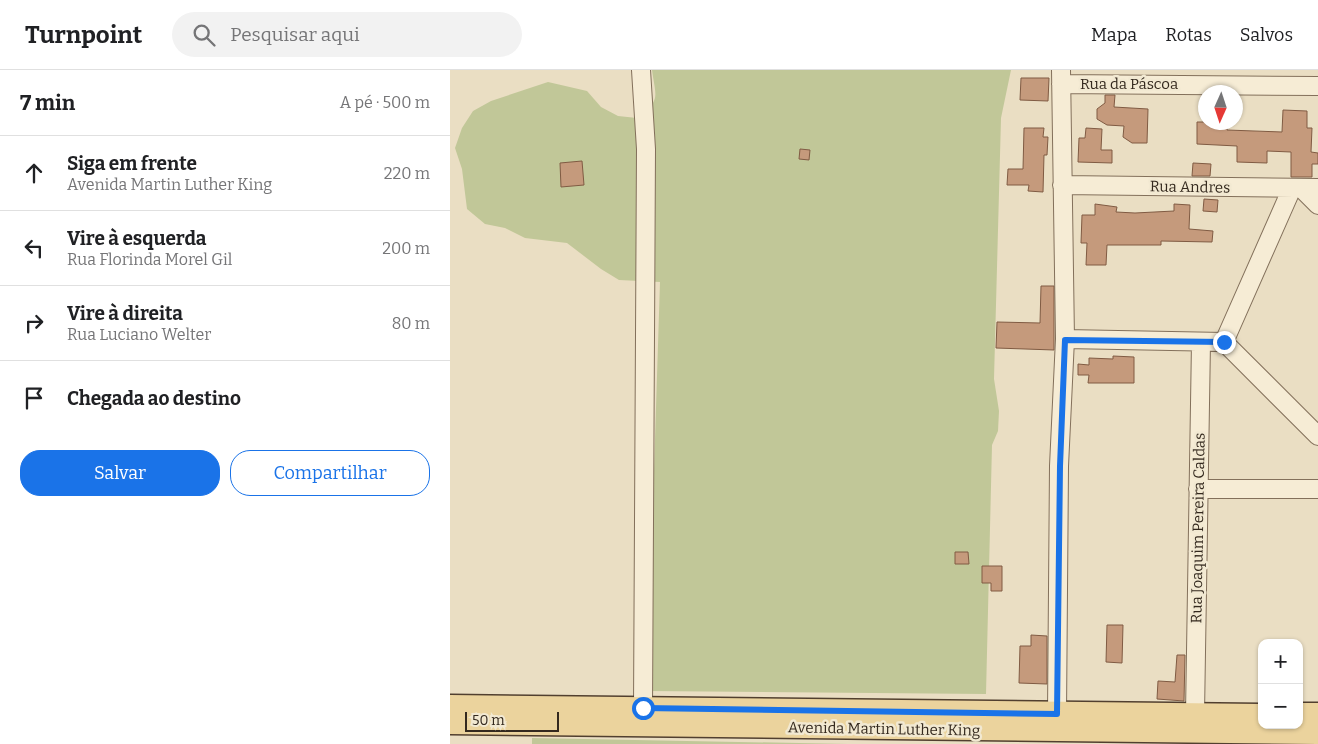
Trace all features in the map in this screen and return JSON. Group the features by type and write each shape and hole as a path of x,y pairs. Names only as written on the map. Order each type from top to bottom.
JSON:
{"main road":[{"name":"Avenida Martin Luther King","path":"450,706 1195,714 1234,731"},
{"path":"1303,714 1318,714"},
{"name":"Avenida Martin Luther King","path":"1234,731 1258,717"},
{"name":"Avenida Martin Luther King","path":"450,723 1318,733"}],"street":[{"path":"641,70 646,149 643,708"},
{"path":"1057,714 1060,466 1065,340 1061,77"},
{"name":"Rua da Páscoa","path":"1061,77 1318,86"},
{"name":"Rua Andres","path":"1062,185 1304,188"},
{"path":"1224,342 1304,188 1318,206"},
{"path":"1065,340 1224,342 1318,436"},
{"name":"Rua Joaquim Pereira Caldas","path":"1195,714 1201,342"},
{"path":"1198,489 1318,489"}],"green space":[{"path":"652,70 1011,70 1001,118 994,379 999,411 998,431 992,445 986,694 647,691 660,282 619,280 567,243 525,238 505,228 485,224 467,209 462,169 455,148 462,128 473,111 491,101 548,82 587,91 601,107 618,116 637,118 650,107 655,98"},
{"path":"532,738 848,744 532,744"}],"building":[{"path":"1021,78 1049,78 1048,101 1020,100"},
{"path":"1105,95 1115,95 1114,107 1148,109 1147,143 1132,143 1123,137 1124,126 1107,125 1097,119 1097,109 1105,103"},
{"path":"1283,110 1307,111 1307,128 1312,128 1311,152 1318,153 1318,164 1312,164 1312,177 1291,177 1291,152 1267,151 1267,163 1237,162 1237,146 1197,144 1197,122 1198,130 1282,132"},
{"path":"1024,128 1044,128 1043,137 1048,137 1047,155 1044,155 1043,192 1028,191 1029,185 1007,185 1008,169 1023,169"},
{"path":"1086,128 1102,129 1101,150 1112,150 1112,163 1078,162 1079,138 1085,138"},
{"path":"800,149 810,150 809,160 799,159"},
{"path":"582,161 584,185 561,187 560,163"},
{"path":"1193,163 1211,164 1210,176 1192,176"},
{"path":"1204,199 1218,200 1217,212 1203,211"},
{"path":"1095,204 1117,207 1116,212 1135,213 1174,211 1174,204 1190,205 1189,229 1213,231 1212,242 1161,241 1161,245 1107,245 1106,265 1086,265 1087,243 1081,243 1082,215 1095,215"},
{"path":"1041,286 1054,286 1054,350 996,348 997,322 1040,323"},
{"path":"1113,356 1134,357 1134,383 1088,383 1089,375 1078,375 1078,364 1089,365 1089,358 1113,359"},
{"path":"955,552 968,552 969,564 955,564"},
{"path":"982,566 1002,566 1002,591 991,591 991,583 982,583"},
{"path":"1107,625 1123,625 1122,663 1106,662"},
{"path":"1031,635 1047,636 1047,684 1019,683 1020,646 1031,646"},
{"path":"1177,655 1185,655 1184,701 1157,699 1158,681 1175,682"}],"route":[{"path":"643,708 1057,714 1060,466 1065,340 1224,342"}]}
